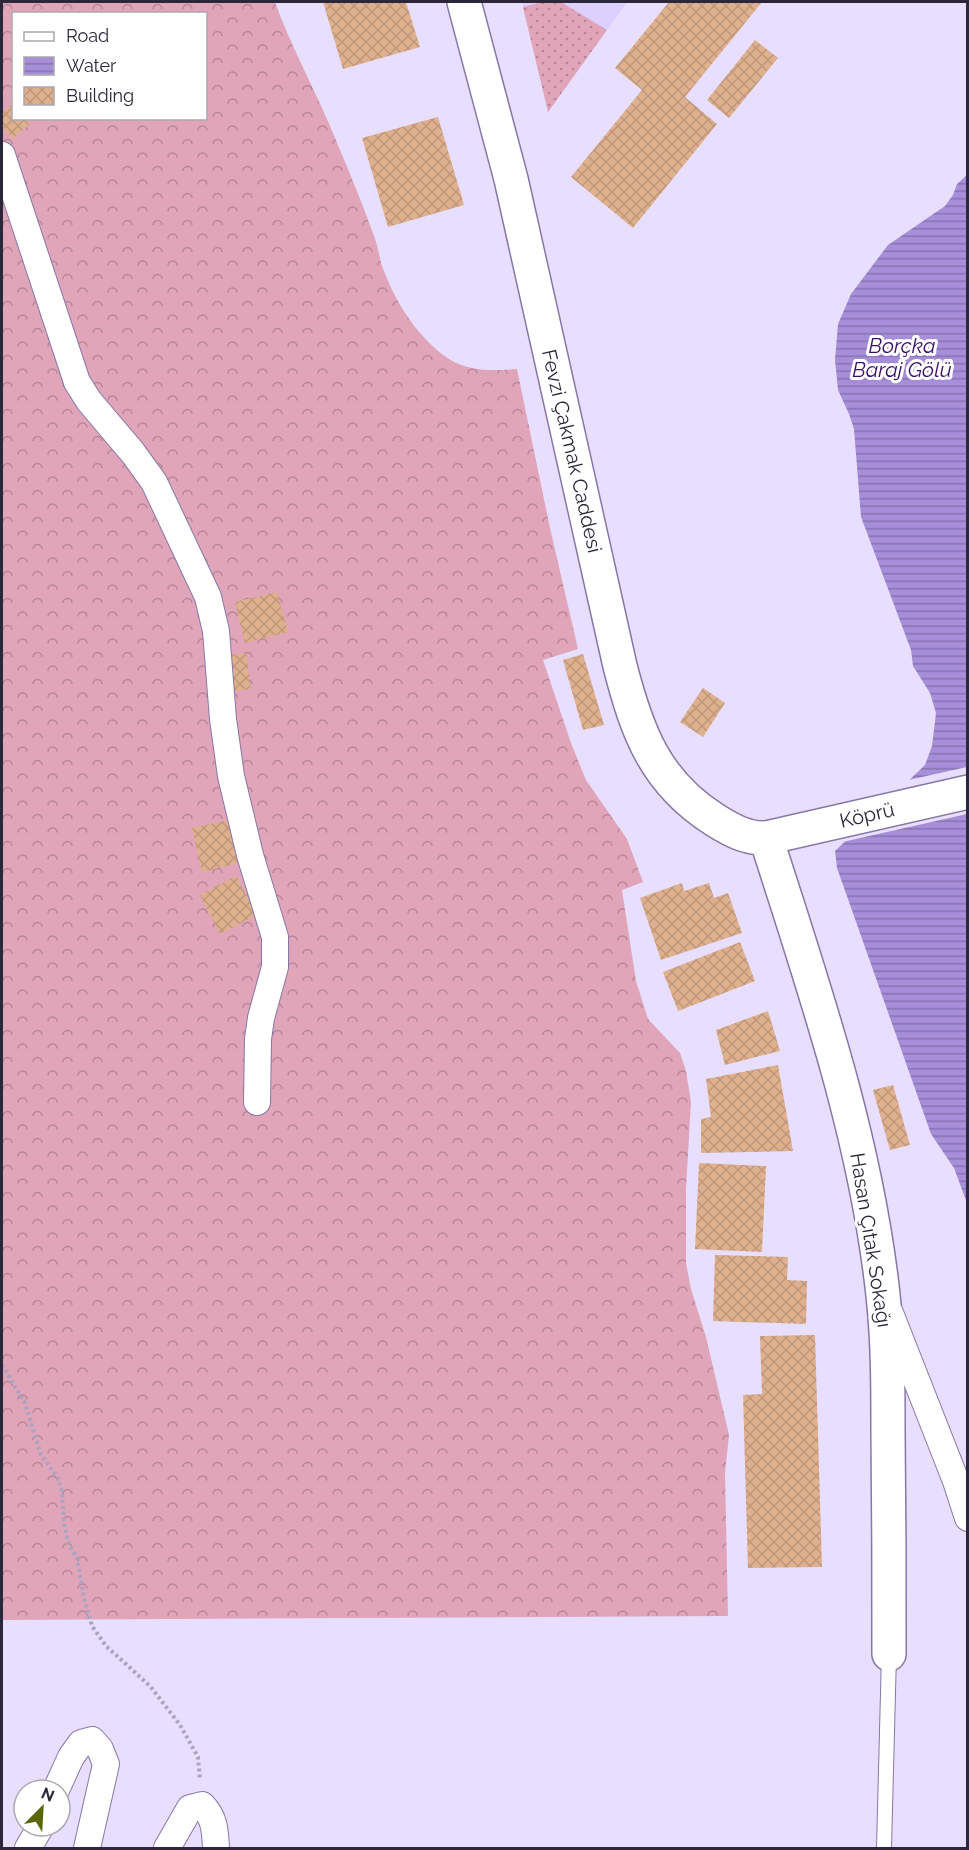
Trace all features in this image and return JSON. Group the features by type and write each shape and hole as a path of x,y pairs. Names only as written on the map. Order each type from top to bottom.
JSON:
{"main road":[{"name":"Fevzi Çakmak Caddesi","path":"472,7 630,705 640,733 657,766 676,788 703,812 725,826 746,837 766,838"},
{"name":"Köprü","path":"766,838 968,792"},
{"name":"Hasan Çıtak Sokağı","path":"766,838 830,1037 847,1103 873,1226 884,1295 888,1368 889,1654"}],"street":[{"path":"2,155 77,382 89,401 154,482 208,597 213,613 231,776 250,855 270,916 276,944 274,975 261,1018 258,1039 257,1102"},
{"path":"884,1295 956,1481 968,1518"},
{"path":"61,1778 71,1757 81,1743 92,1740 100,1749 106,1764 87,1848"},
{"path":"167,1848 190,1808 202,1805 211,1814 215,1828 216,1848"}],"lane":[{"path":"884,1848 889,1654"}],"path":[{"path":"2,1365 25,1403 41,1455 58,1478 62,1492 64,1524 69,1545 77,1558 92,1626 106,1646 150,1686 180,1725 198,1757 202,1805"}],"shaded area":[{"path":"522,2 627,2 548,112 523,7"}],"green space":[{"path":"2,2 275,2 353,181 387,279 406,315 423,336 451,361 478,369 517,369 578,649 543,660 586,780 627,839 643,882 622,890 636,981 648,1019 680,1053 686,1071 691,1102 686,1189 686,1263 729,1435 725,1473 728,1616 2,1620"},
{"path":"542,2 561,2 607,30 548,112 523,7"}],"water":[{"name":"Borçka Baraj Gölü","path":"967,175 967,1203 954,1168 931,1134 837,868 835,851 925,765 932,746 936,713 930,693 913,666 911,650 861,517 854,429 838,390 835,360 838,324 851,294 888,245 945,206 957,184"}],"pier":[{"path":"967,767 967,814 838,843 904,781"}],"building":[{"path":"323,2 406,2 420,47 343,69"},
{"path":"669,2 762,2 685,97 717,124 633,228 571,177 642,90 615,68"},
{"path":"755,40 778,58 729,118 707,100"},
{"path":"12,104 12,120 27,120 30,124 12,139 2,126 2,113"},
{"path":"438,117 464,205 388,227 362,138"},
{"path":"277,592 288,632 245,643 235,602"},
{"path":"246,653 251,689 233,691 229,655"},
{"path":"583,654 604,725 583,730 563,660"},
{"path":"703,688 725,703 703,737 680,722"},
{"path":"229,820 239,863 202,872 192,828"},
{"path":"236,876 257,915 220,934 200,895"},
{"path":"682,883 684,891 709,883 714,898 728,893 742,933 661,960 640,898"},
{"path":"740,942 755,981 678,1011 663,972"},
{"path":"768,1011 780,1051 725,1065 716,1030"},
{"path":"778,1065 793,1151 701,1153 701,1119 711,1117 706,1079"},
{"path":"893,1085 910,1145 890,1150 873,1090"},
{"path":"699,1163 766,1166 762,1252 695,1249"},
{"path":"715,1255 788,1257 787,1280 807,1281 806,1324 713,1321"},
{"path":"815,1335 822,1567 748,1568 743,1395 762,1394 760,1336"}]}
